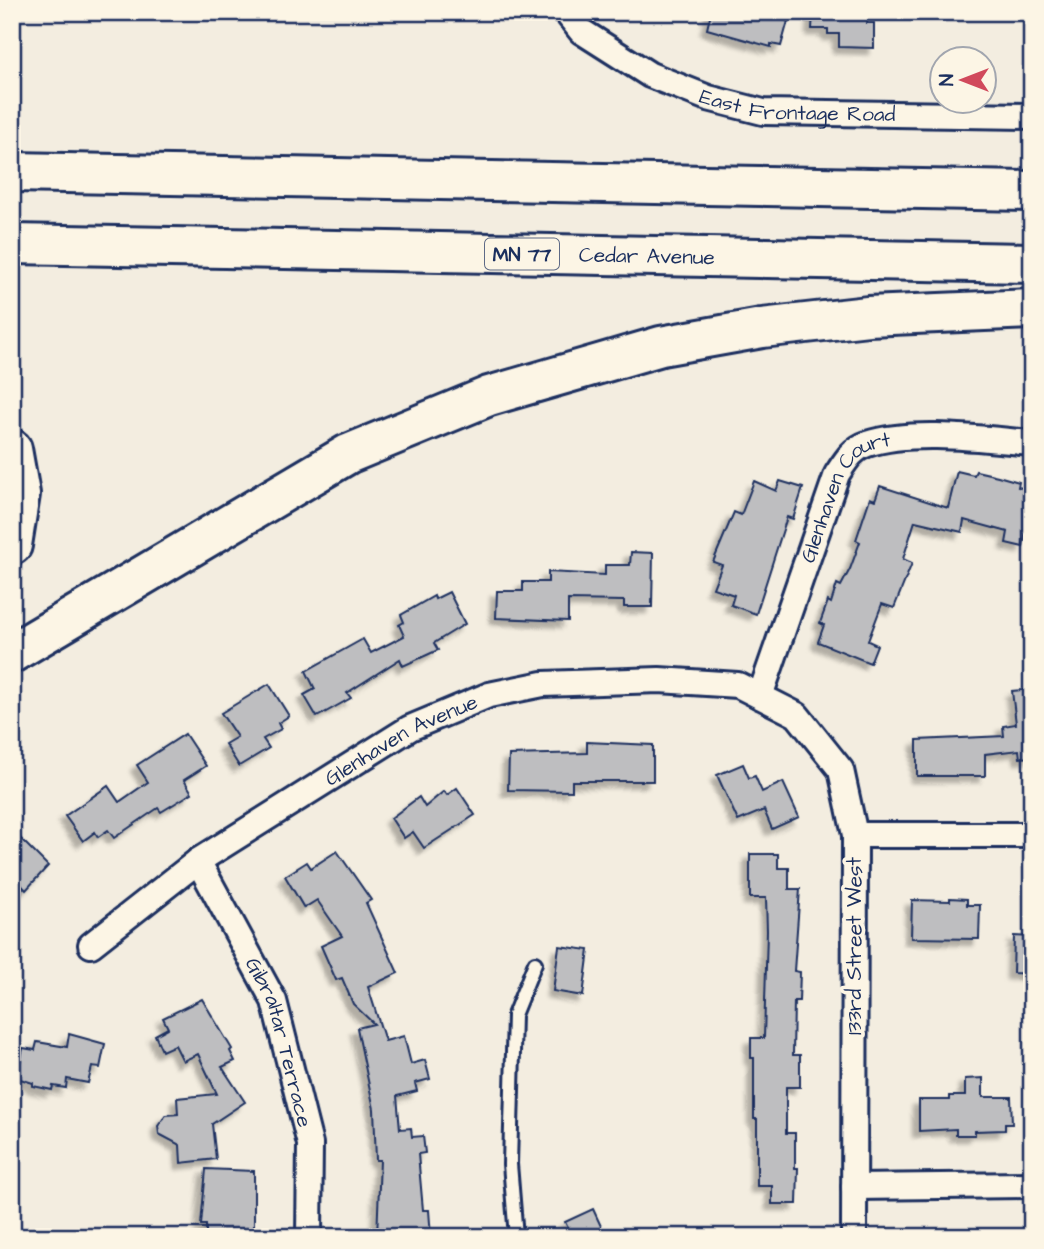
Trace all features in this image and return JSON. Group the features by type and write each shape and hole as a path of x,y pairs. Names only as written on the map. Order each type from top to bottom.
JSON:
{"highway":[{"path":"12,172 1032,191"},
{"name":"Cedar Avenue","path":"12,244 1032,263"},
{"path":"12,653 348,454 489,396 661,346 762,328 868,316 1032,309"},
{"path":"12,449 20,494 12,545"}],"street":[{"name":"East Frontage Road","path":"574,22 650,75 708,98 763,112 1032,116"},
{"name":"Glenhaven Court","path":"760,695 837,474 848,456 865,444 891,439 963,437 1032,443"},
{"name":"Glenhaven Avenue","path":"91,945 198,861 410,728 489,695 543,684 659,680 738,685 760,695"},
{"name":"133rd Street West","path":"760,695 797,715 841,770 855,835 854,1237"},
{"path":"855,835 1032,835"},
{"name":"Gibraltar Terrace","path":"198,861 274,1001 310,1144 309,1237"},
{"path":"854,1187 1032,1185"}],"lane":[{"path":"516,1237 510,1164 514,1015 535,962"}],"building":[{"path":"711,12 751,12 788,21 781,46 771,44 771,47 707,29"},
{"path":"813,12 867,12 867,23 874,23 874,48 839,47 839,34 828,34 828,29 812,29"},
{"path":"957,471 974,475 976,471 998,476 1019,482 1018,487 1032,490 1023,547 1006,543 1008,532 964,520 962,532 915,521 903,559 912,563 894,608 882,604 868,641 877,645 870,663 818,642 824,625 820,623 828,601 831,603 837,584 841,586 860,542 856,540 870,498 875,500 880,486 948,508"},
{"path":"754,481 776,491 780,481 803,488 793,519 787,517 756,614 731,605 734,595 713,588 722,565 713,562 734,512 741,515"},
{"path":"631,552 653,553 652,607 624,607 624,601 568,600 568,621 496,618 497,591 523,591 523,582 548,582 548,572 605,575 605,565 630,565"},
{"path":"449,592 465,624 434,643 438,650 403,666 400,659 347,693 351,698 317,717 304,695 315,689 306,671 363,639 371,653 404,636 399,625 404,622 401,615 434,596 435,599"},
{"path":"269,684 289,716 278,723 281,729 263,739 269,748 239,766 225,744 237,737 221,713"},
{"path":"1032,689 1032,757 1020,758 1019,750 985,754 985,776 917,776 917,740 1004,736 1003,726 1016,724 1012,691"},
{"path":"185,734 206,766 184,780 192,793 161,812 158,808 114,838 108,830 98,837 95,832 83,841 65,816 108,786 119,802 148,782 137,765"},
{"path":"587,742 653,745 653,781 572,781 572,791 508,790 509,755 587,753"},
{"path":"743,764 749,778 755,776 762,792 783,782 799,817 772,829 764,810 738,821 717,775"},
{"path":"457,788 475,815 424,848 413,832 404,838 391,818 419,797 425,807 444,791 447,795"},
{"path":"12,830 48,866 26,890 12,875"},
{"path":"337,851 371,900 366,903 398,973 368,987 385,1041 404,1036 411,1064 425,1060 430,1079 415,1083 417,1091 397,1096 400,1129 411,1128 412,1137 423,1136 425,1153 418,1154 423,1210 429,1210 431,1237 377,1237 380,1160 376,1160 374,1109 357,1028 374,1024 353,1004 342,978 336,980 321,946 342,936 317,900 304,908 285,876 307,862 311,868"},
{"path":"750,854 778,854 778,868 789,868 789,889 800,889 794,971 800,972 799,1001 794,1001 793,1055 800,1055 800,1087 786,1087 786,1133 795,1133 797,1204 772,1204 772,1186 757,1186 757,1119 754,1119 754,1058 751,1058 751,1038 764,1038 767,931 766,898 750,898"},
{"path":"950,898 967,899 967,905 980,905 979,939 911,938 912,900 950,901"},
{"path":"1014,936 1032,937 1032,974 1013,973"},
{"path":"559,946 589,950 583,996 553,991"},
{"path":"202,999 232,1049 230,1051 235,1061 222,1067 245,1102 212,1124 216,1159 181,1163 180,1145 159,1134 158,1126 166,1115 178,1114 177,1098 217,1094 198,1054 183,1061 175,1045 162,1051 155,1035 168,1028 163,1018"},
{"path":"69,1034 105,1044 100,1068 92,1067 88,1083 67,1079 66,1088 53,1086 52,1090 33,1086 33,1083 17,1078 23,1048 35,1050 37,1042 67,1047"},
{"path":"983,1078 983,1097 1011,1097 1012,1124 1005,1124 1005,1130 975,1131 975,1135 956,1135 956,1129 919,1131 919,1100 949,1100 949,1096 965,1096 965,1079"},
{"path":"206,1169 254,1171 254,1237 206,1237 206,1225 201,1225"},
{"path":"593,1209 606,1237 572,1237 565,1222"}]}
